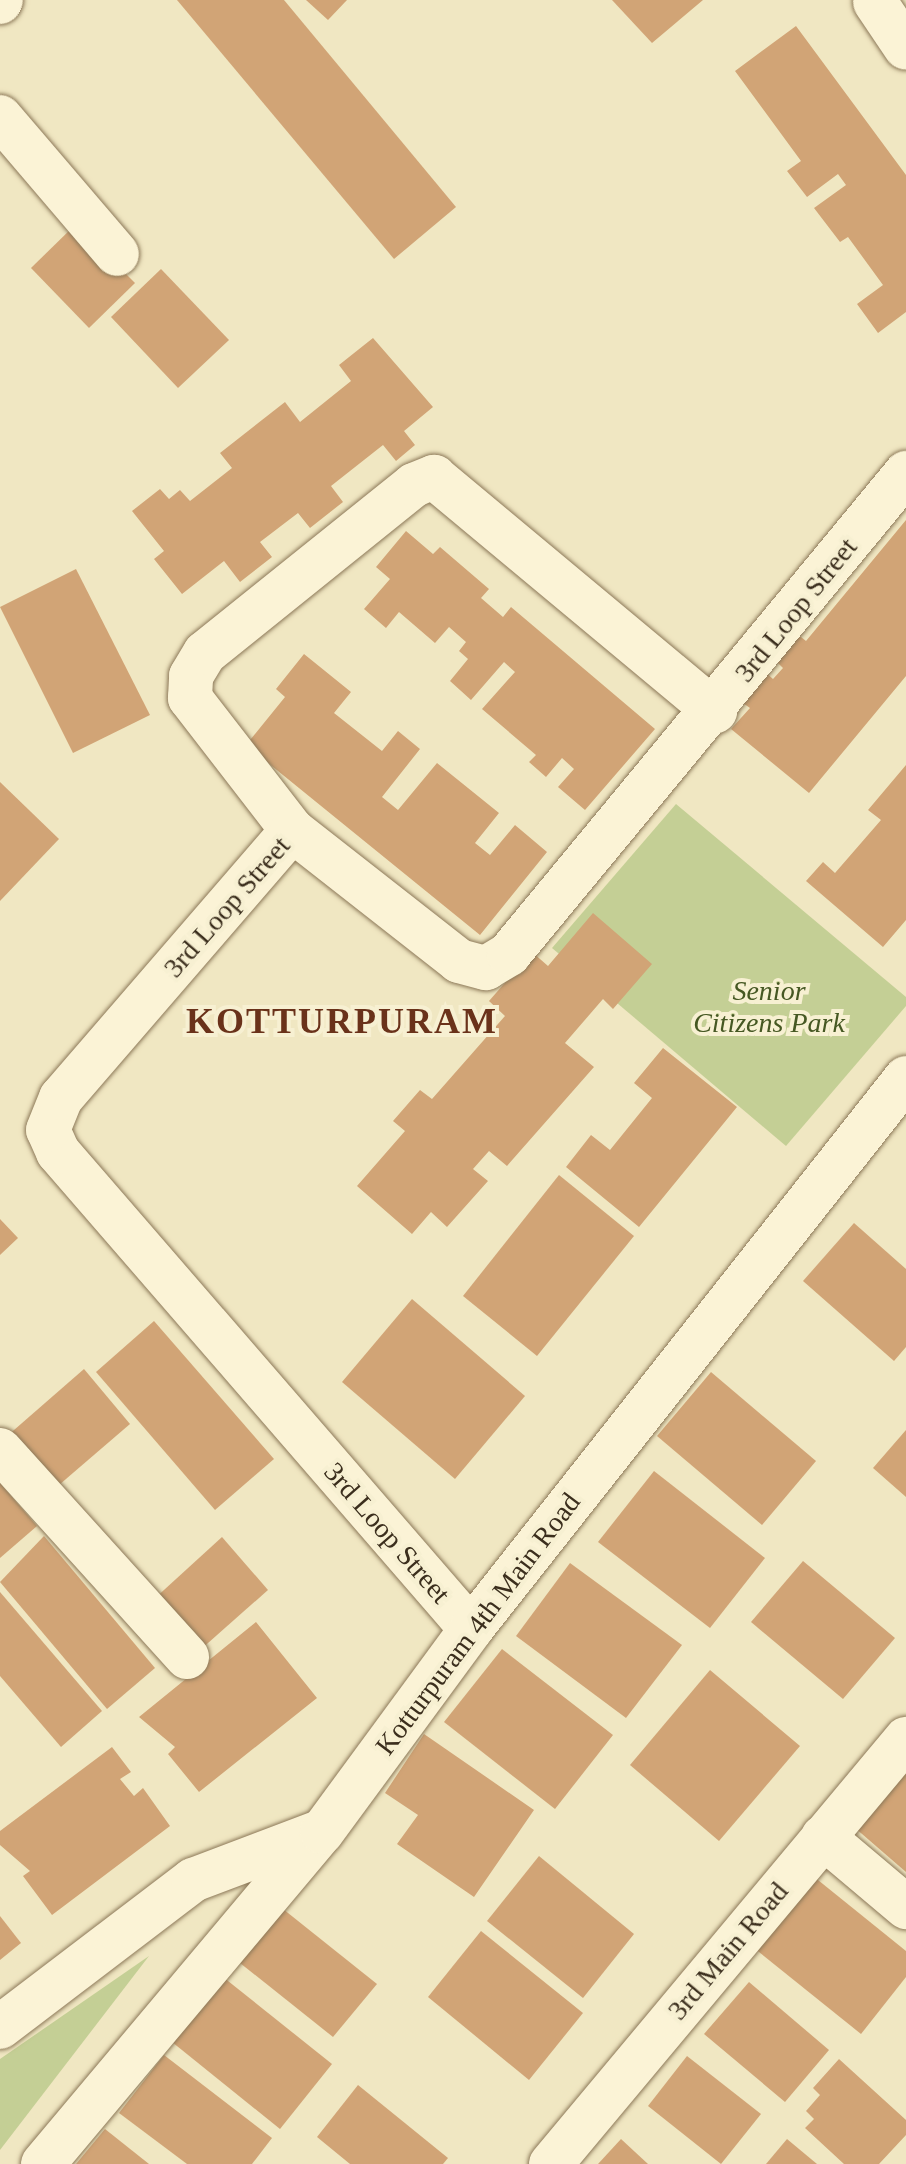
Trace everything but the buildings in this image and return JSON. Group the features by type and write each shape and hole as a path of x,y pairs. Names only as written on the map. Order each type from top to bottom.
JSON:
{"street":[{"path":"875,2 906,48"},
{"path":"0,117 117,254"},
{"name":"3rd Loop Street","path":"471,1629 58,1152 48,1130 61,1098 292,830 459,961 486,968 509,954 715,711 906,473"},
{"path":"292,830 190,698 191,676 205,653 414,485 434,477 715,711"},
{"name":"Kotturpuram 4th Main Road","path":"43,2164 322,1832 471,1629 906,1078"},
{"path":"0,1450 187,1657"},
{"name":"3rd Main Road","path":"551,2164 906,1739"},
{"path":"0,2027 193,1880 322,1832"},
{"path":"823,1837 906,1907"}],"green space":[{"name":"Senior Citizens Park","path":"676,804 906,997 906,1006 786,1146 552,948"},
{"path":"149,1956 0,2150 0,2059"}],"district":[{"name":"KOTTURPURAM","path":"342,1022"}]}
